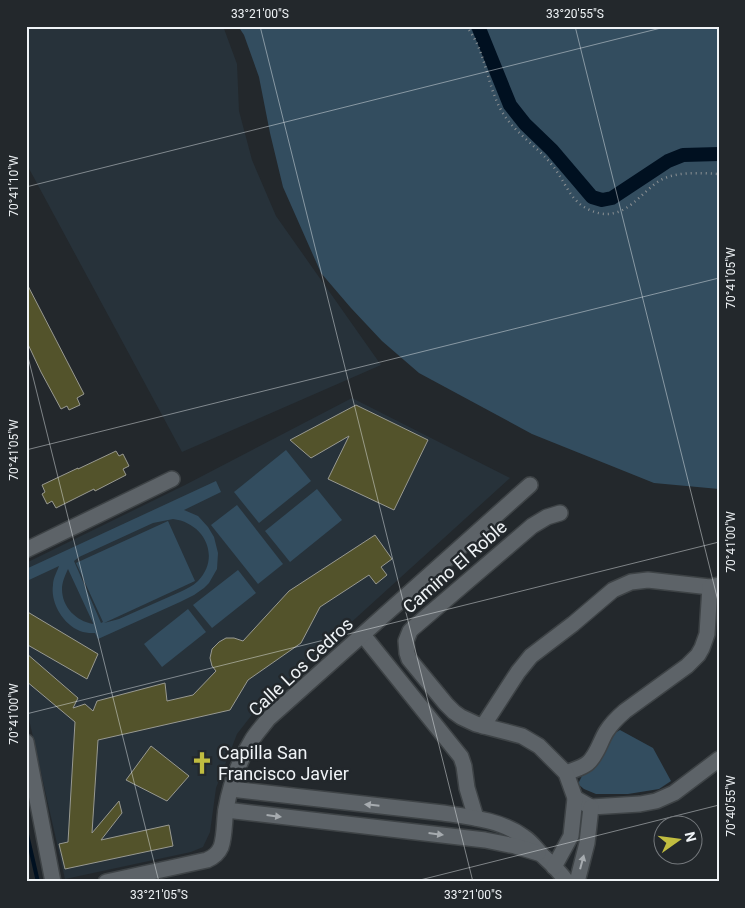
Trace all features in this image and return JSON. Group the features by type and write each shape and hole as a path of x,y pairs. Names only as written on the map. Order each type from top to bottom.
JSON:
{"street":[{"path":"26,550 172,479"},
{"name":"Calle Los Cedros","path":"106,882 207,860 218,854 222,843 231,789 240,764 252,740 268,719 530,486"},
{"name":"Camino El Roble","path":"483,726 461,717 446,704 409,659 405,647 407,636 413,628 532,526 546,517 560,512"},
{"path":"554,867 571,836 575,798 566,773 539,746 522,736 483,726 518,672 531,656 614,590 631,582 648,580 714,586 707,634 698,655 687,666 617,718 606,732 589,762 566,773"},
{"path":"363,635 461,757 467,788 483,819 482,834 485,840"},
{"path":"26,742 54,882"},
{"path":"575,798 591,807 640,804 662,799 679,790 719,759"},
{"path":"231,789 483,819 507,827 520,834 533,844 567,882"},
{"path":"577,882 587,843 591,807"},
{"path":"226,810 485,840 542,854"}],"path":[{"path":"466,26 476,40 504,115 553,166 574,198 583,206 596,213 618,212 628,207 660,181 667,178 693,173 719,174"}],"shaded area":[{"path":"26,26 223,26 237,64 239,111 252,160 276,216 381,365 182,452 26,163"},
{"path":"238,26 719,26 719,489 654,483 532,434 419,373 382,341 321,273 283,187 259,77 244,35"},
{"path":"352,398 510,478 258,707 237,734 216,788 210,832 203,847 191,852 65,879 26,706 26,563 185,485"},
{"path":"286,450 311,481 259,523 234,492"},
{"path":"216,481 221,492 184,510 198,516 214,537 218,553 217,569 209,583 194,595 98,639 95,633 83,632 70,625 56,607 53,585 59,566 29,580 26,576 26,569","holes":["173,519 194,527 206,542 209,552 205,572 198,581 187,589 119,619 104,623 195,581 168,521 76,563 103,622 101,623 74,561 153,523","68,569 93,623 93,624 81,620 71,612 64,602 62,586"]},
{"path":"317,489 342,520 290,562 265,531"},
{"path":"237,505 283,564 258,584 211,525"},
{"path":"238,570 256,593 212,628 193,605"},
{"path":"188,609 206,632 162,667 144,644"},
{"path":"620,730 653,748 671,781 659,789 628,794 596,794 578,784 582,776 595,768 613,734"}],"building":[{"path":"26,282 84,394 77,398 80,405 69,410 67,406 61,409 26,340"},
{"path":"356,405 428,440 394,510 328,479 349,436 311,458 290,440"},
{"path":"116,451 119,456 123,454 129,466 123,469 126,475 56,508 52,501 47,504 42,494 45,492 42,485"},
{"path":"375,535 392,559 381,567 387,575 376,584 369,575 320,607 301,643 248,680 230,710 98,740 92,833 119,801 122,813 101,840 169,825 173,846 65,869 59,844 68,842 75,722 26,681 26,653 78,698 73,708 85,704 93,711 97,701 165,683 167,701 193,695 216,671 212,666 210,658 212,649 219,642 226,638 243,641 289,591"},
{"path":"26,611 98,654 87,679 26,644"},
{"path":"151,746 189,776 167,801 126,780"}],"waterway":[{"path":"478,26 510,105 592,197 602,200 612,198 668,161 683,155 719,154"},
{"path":"26,830 38,882"}],"place":[{"name":"Capilla San Francisco Javier","path":"202,763"}]}
